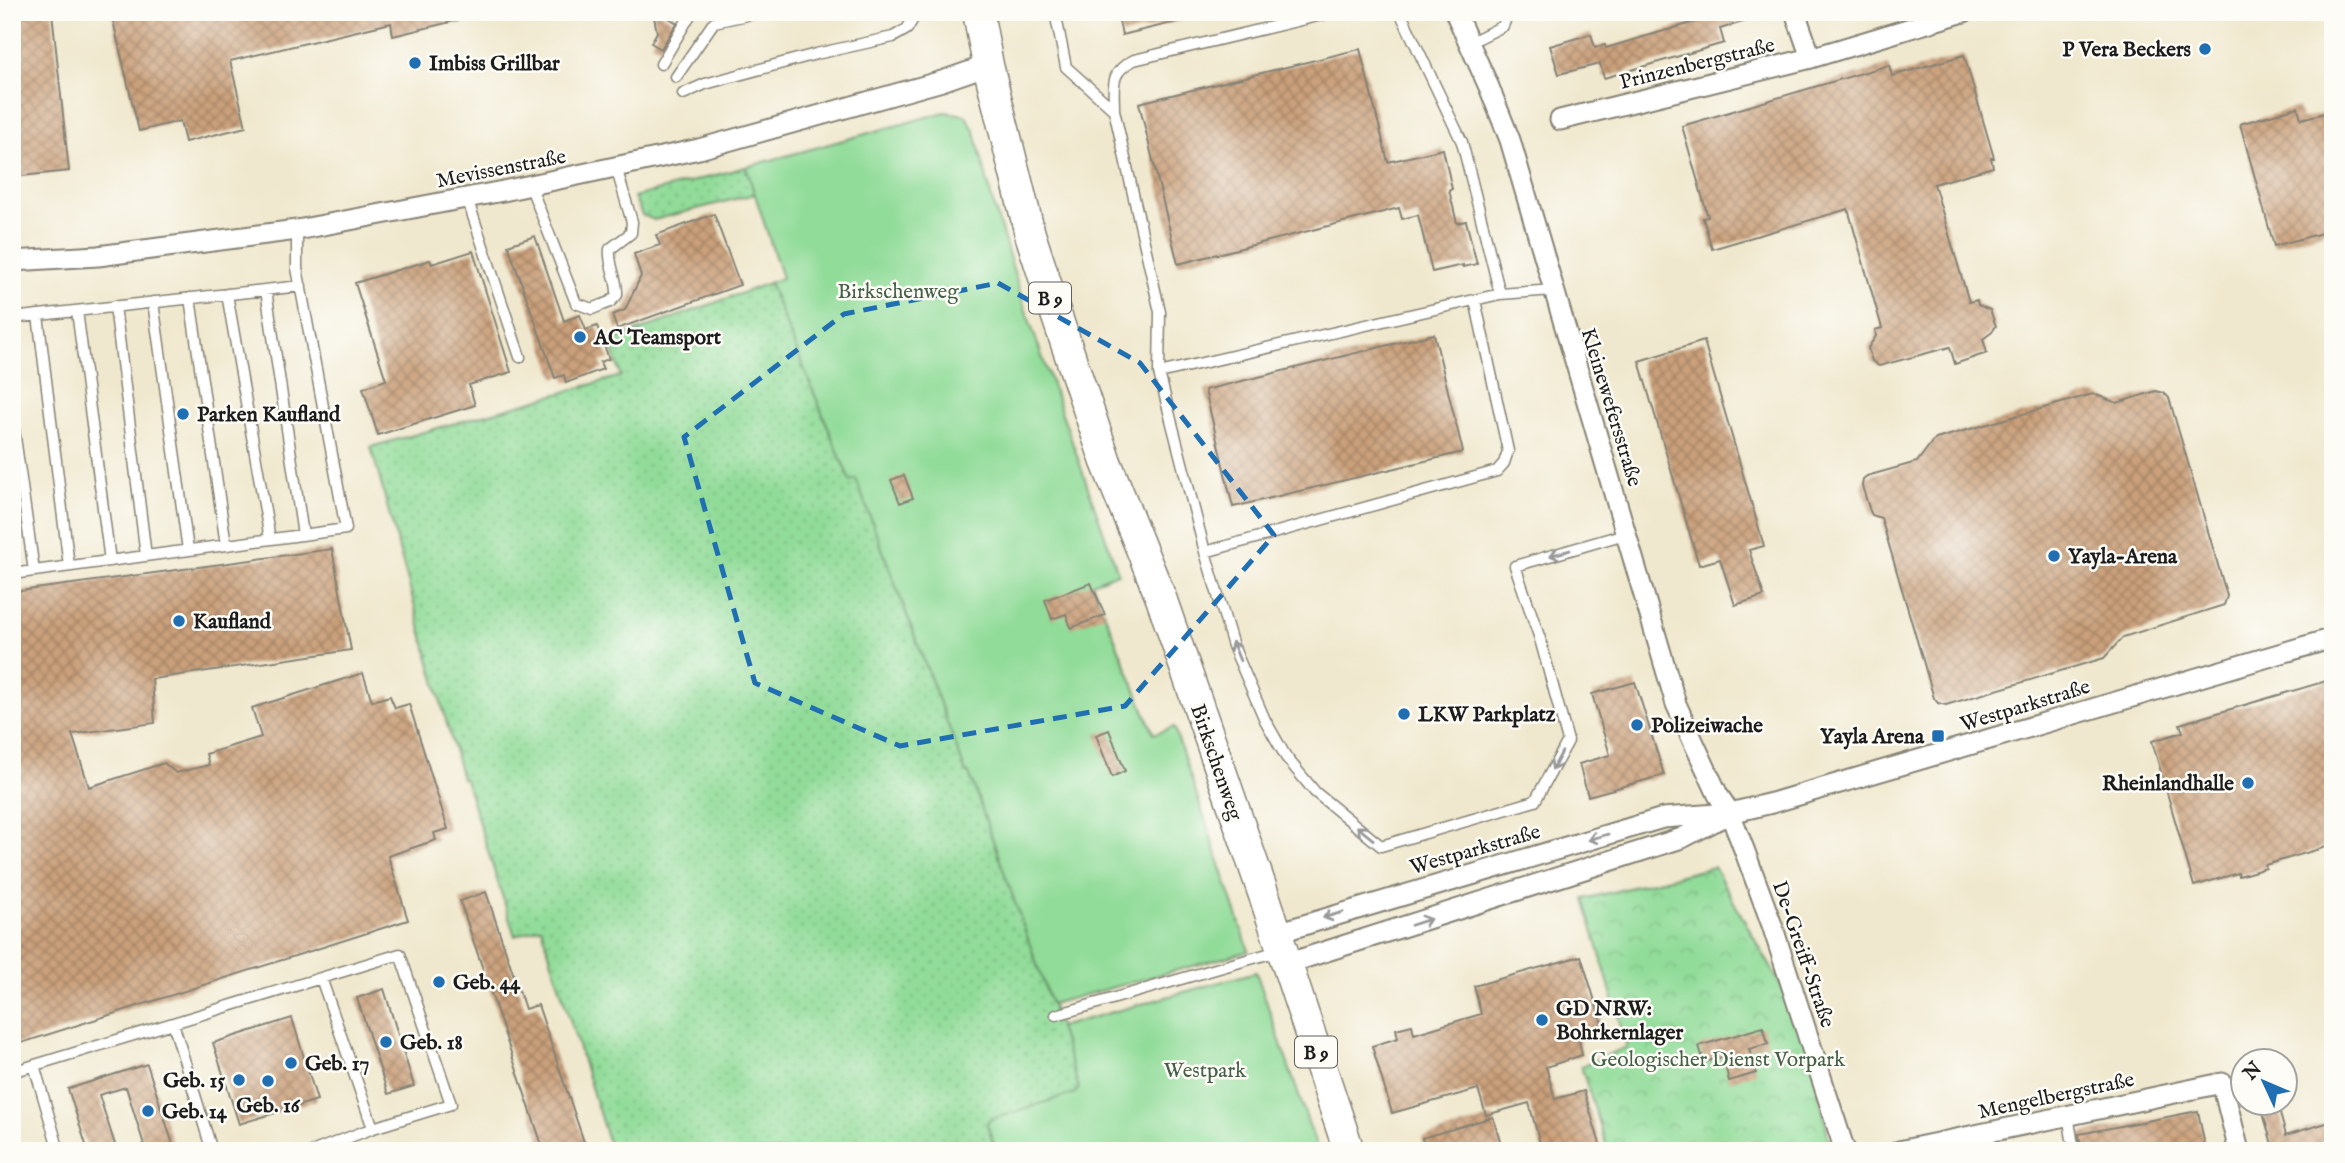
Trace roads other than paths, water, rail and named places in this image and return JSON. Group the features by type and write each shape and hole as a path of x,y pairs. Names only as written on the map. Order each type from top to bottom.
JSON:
{"main road":[{"name":"Birkschenweg","path":"978,12 988,65 1030,234 1053,305 1105,462 1161,598 1349,1151"}],"street":[{"name":"Kleinewefersstraße","path":"1455,12 1510,140 1676,704 1718,795 1730,813"},
{"path":"1795,12 1811,58"},
{"name":"Prinzenbergstraße","path":"1560,120 1811,58 1964,12"},
{"name":"Mevissenstraße","path":"12,261 98,256 297,230 467,198 699,149 942,81 988,65"},
{"name":"Westparkstraße","path":"1281,949 1663,818 1730,813 1772,803 2333,639"},
{"name":"Westparkstraße","path":"1281,949 1682,838 1730,813"},
{"name":"De-Greiff-Straße","path":"1730,813 1772,925 1845,1151"},
{"name":"Mengelbergstraße","path":"1899,1151 2222,1083 2239,1151"}],"lane":[{"path":"661,64 692,12"},
{"path":"676,77 714,22 761,12"},
{"path":"683,94 705,84 816,54 893,37 907,29 918,15 917,12"},
{"path":"1055,12 1066,67 1114,110"},
{"path":"1334,12 1134,60 1121,66 1114,78 1114,110 1160,312 1160,373 1205,552 1233,646 1265,720 1286,757 1315,792 1381,846 1535,801 1568,741 1540,639 1515,566 1625,534"},
{"path":"1400,12 1462,142 1500,294"},
{"path":"1469,43 1503,26 1505,21 1502,12"},
{"path":"530,185 576,303 592,309 610,302 617,295 618,287 609,258 610,248 631,233 632,222 616,167"},
{"path":"467,198 520,357"},
{"path":"12,574 346,529 297,268 297,230"},
{"path":"12,318 301,286"},
{"path":"266,290 303,535"},
{"path":"1160,373 1500,294 1554,290"},
{"path":"227,294 270,539"},
{"path":"190,298 226,545"},
{"path":"1205,552 1497,471 1504,463 1508,451 1475,300"},
{"path":"153,302 188,550"},
{"path":"115,306 146,556"},
{"path":"77,310 110,561"},
{"path":"38,315 69,566"},
{"path":"12,416 34,571"},
{"path":"1056,1015 1281,949"},
{"path":"12,1072 401,954 451,1104 373,1128 314,1151"},
{"path":"321,978 373,1128"},
{"path":"173,1023 212,1151"},
{"path":"34,1065 59,1151"},
{"path":"2068,1115 2074,1151"}],"place":[{"name":"P Vera Beckers","path":"2205,49"},
{"name":"Imbiss Grillbar","path":"415,63"},
{"name":"AC Teamsport","path":"580,337"},
{"name":"Parken Kaufland","path":"183,414"},
{"name":"Yayla-Arena","path":"2054,556"},
{"name":"Kaufland","path":"179,621"},
{"name":"LKW Parkplatz","path":"1404,714"},
{"name":"Polizeiwache","path":"1637,725"},
{"name":"Yayla Arena","path":"1938,736"},
{"name":"Rheinlandhalle","path":"2248,783"},
{"name":"Geb. 44","path":"439,982"},
{"name":"GD NRW: Bohrkernlager","path":"1542,1020"},
{"name":"Geb. 18","path":"386,1042"},
{"name":"Geb. 17","path":"291,1063"},
{"name":"Geb. 15","path":"239,1080"},
{"name":"Geb. 16","path":"268,1081"},
{"name":"Geb. 14","path":"148,1111"}],"park label":[{"name":"Geologischer Dienst Vorpark","path":"1718,1059"},
{"name":"Westpark","path":"1205,1070"}]}
